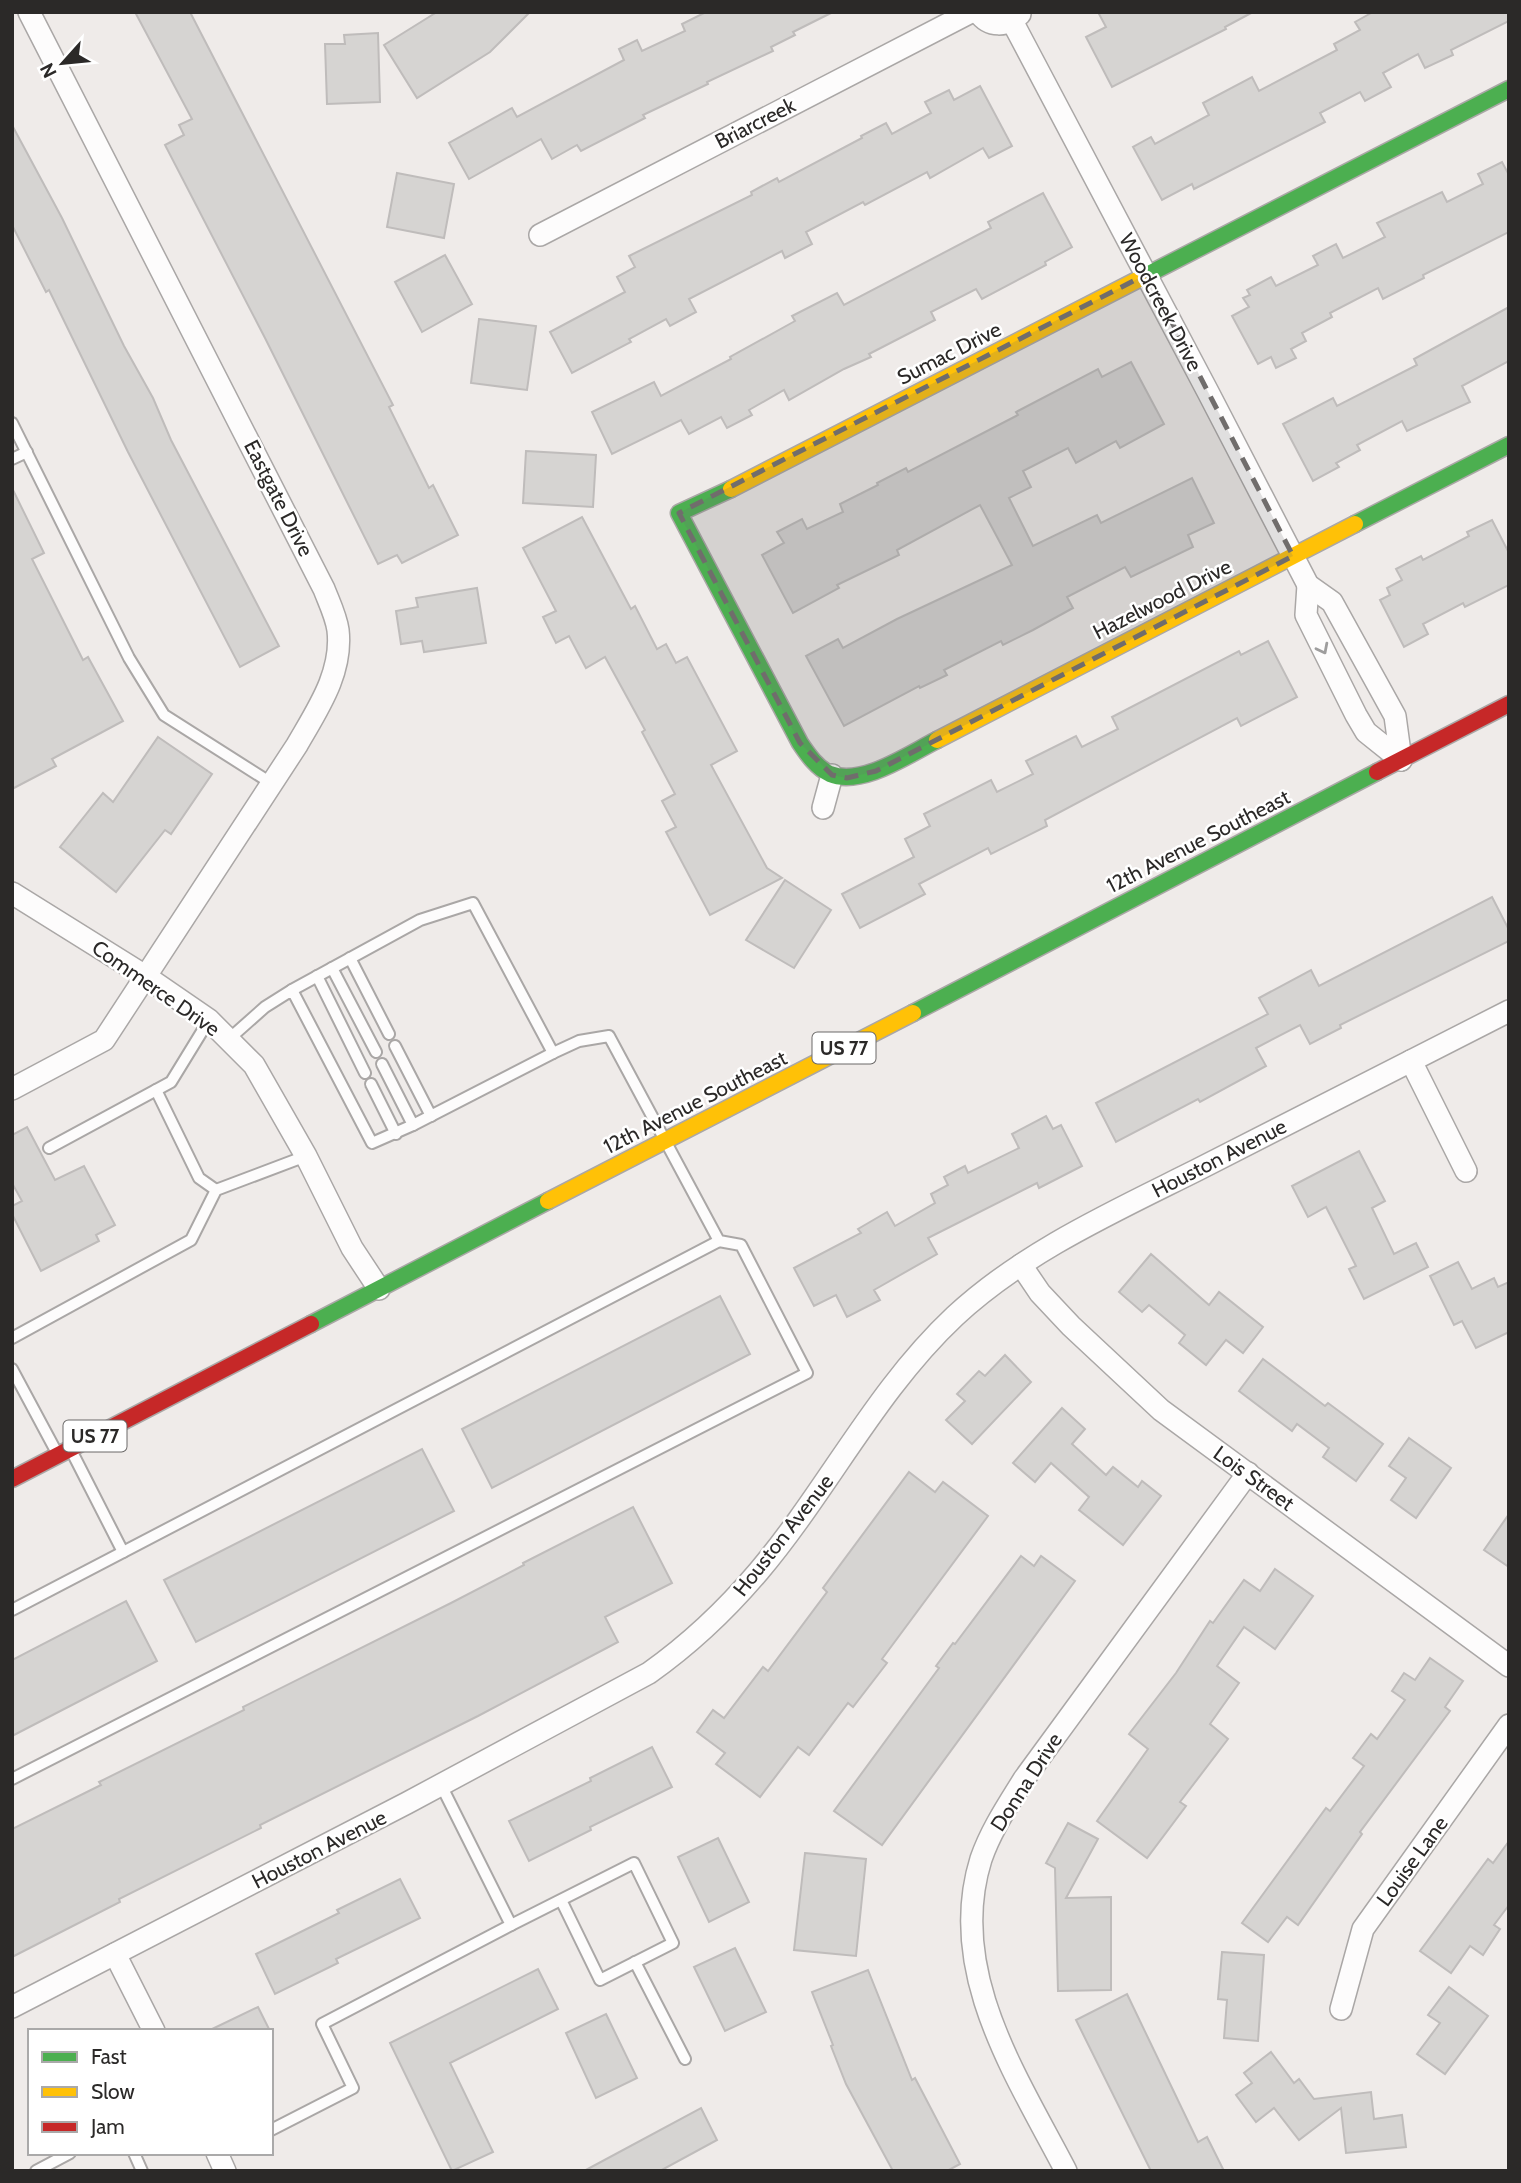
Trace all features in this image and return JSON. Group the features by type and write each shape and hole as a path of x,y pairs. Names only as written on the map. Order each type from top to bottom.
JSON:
{"street":[{"name":"Eastgate Drive","path":"12,1089 104,1040 322,701 339,650 338,628 324,589 29,12"},
{"name":"Briarcreek","path":"540,235 971,12"},
{"path":"978,12 990,23 1000,24 1016,17"},
{"name":"Woodcreek Drive","path":"1016,17 1308,585 1332,602 1395,716 1401,760"},
{"name":"Sumac Drive","path":"832,775 813,762 800,743 680,513 1509,89"},
{"name":"Hazelwood Drive","path":"832,775 846,778 876,771 1509,444"},
{"name":"Woodcreek Drive","path":"1308,585 1306,615 1356,715 1366,732 1401,760"},
{"name":"12th Avenue Southeast","path":"12,1479 1509,704"},
{"path":"823,808 832,775"},
{"name":"Commerce Drive","path":"12,893 145,976 209,1020 254,1065 306,1156 352,1248 379,1289"},
{"name":"Houston Avenue","path":"12,2007 607,1697 680,1651 718,1616 760,1569 897,1379 928,1342 988,1288 1067,1237 1509,1011"},
{"path":"1411,1061 1466,1171"},
{"name":"Lois Street","path":"1021,1265 1040,1293 1110,1365 1161,1410 1509,1666"},
{"name":"Donna Drive","path":"1066,2171 1003,2049 980,1988 971,1933 975,1885 981,1859 999,1818 1024,1779 1248,1473"},
{"name":"Louise Lane","path":"1341,2009 1363,1929 1509,1725"},
{"path":"115,1954 153,2029"}],"lane":[{"path":"12,423 129,658 164,715 271,783"},
{"path":"12,459 27,452"},
{"path":"229,1040 265,1007 292,990 420,920 472,903 553,1053"},
{"path":"350,958 389,1034"},
{"path":"332,968 376,1052"},
{"path":"317,976 365,1073"},
{"path":"292,990 372,1143 396,1134 579,1041 609,1036 719,1241"},
{"path":"49,1148 171,1082 209,1020"},
{"path":"395,1046 431,1116"},
{"path":"382,1064 413,1125"},
{"path":"371,1084 396,1134"},
{"path":"156,1090 200,1178 216,1191"},
{"path":"12,1338 191,1240 216,1191 306,1156"},
{"path":"12,1610 719,1241 741,1245 807,1373 12,1779"},
{"path":"12,1369 123,1552"},
{"path":"441,1785 511,1925"},
{"path":"273,2129 353,2088 322,2024 511,1925 634,1863 673,1943 600,1980 561,1900"},
{"path":"635,1962 685,2059"},
{"path":"36,2171 66,2155"},
{"path":"135,2155 142,2171"}],"highlighted area":[{"path":"1147,274 1293,556 876,771 847,778 832,775 800,743 679,513"}],"building":[{"path":"135,12 190,12 393,405 389,407 429,488 433,485 458,535 402,563 397,555 378,564 165,145 184,135 179,125 192,119"},
{"path":"437,12 530,12 490,52 417,98 384,45"},
{"path":"706,12 833,12 793,32 795,35 771,47 773,51 643,115 645,118 581,151 577,145 552,159 541,139 469,179 449,143 512,108 517,117 624,60 619,49 637,40 642,51 685,31 682,24"},
{"path":"1098,12 1253,12 1225,27 1226,29 1112,87 1086,37 1106,27"},
{"path":"1373,12 1509,12 1509,21 1451,50 1453,55 1425,68 1418,54 1383,73 1391,87 1365,101 1360,92 1320,113 1325,122 1194,189 1192,184 1162,200 1133,147 1151,137 1155,144 1209,115 1203,103 1252,77 1259,91 1337,50 1334,44 1360,30 1355,22"},
{"path":"378,33 380,102 327,104 325,44 345,44 344,35"},
{"path":"980,86 1012,146 989,158 983,148 930,178 927,172 865,205 863,202 806,232 812,244 785,258 782,251 689,299 696,312 670,326 666,319 629,339 631,342 572,373 550,332 625,292 617,277 635,267 629,256 752,195 751,192 777,178 779,182 886,123 892,134 931,113 925,102 949,90 954,100"},
{"path":"12,125 153,398 171,440 279,646 240,667 128,452 49,290 46,292 12,225"},
{"path":"1502,162 1509,175 1509,232 1423,275 1424,278 1383,299 1378,288 1330,313 1332,317 1302,333 1306,341 1291,349 1296,358 1276,368 1271,357 1258,364 1232,316 1249,307 1243,298 1250,295 1247,290 1271,277 1276,286 1318,265 1313,256 1336,244 1343,258 1385,237 1377,223 1442,192 1447,202 1483,184 1478,174"},
{"path":"397,173 454,184 444,238 387,227"},
{"path":"1043,193 1072,247 1045,262 1046,265 982,299 976,289 931,312 935,320 869,354 871,357 789,400 784,390 749,410 752,415 727,428 721,417 689,434 681,420 612,454 592,412 654,382 661,396 795,321 792,316 837,293 844,305 991,228 988,222"},
{"path":"445,255 472,304 422,332 395,282"},
{"path":"1509,307 1509,361 1462,386 1470,402 1407,431 1402,421 1357,445 1360,450 1336,463 1339,467 1313,481 1283,424 1333,398 1337,406 1417,365 1414,359"},
{"path":"479,319 536,326 527,390 471,383"},
{"path":"1131,362 1164,424 1120,448 1116,441 1076,463 1068,448 1023,471 1031,487 1009,498 1033,546 1097,515 1101,523 1192,478 1214,523 1188,535 1193,547 1131,577 1125,567 1067,597 1073,608 1003,645 1001,641 944,670 947,675 920,688 919,686 844,726 806,656 838,639 843,648 897,619 1012,565 980,505 897,550 899,555 837,585 839,588 793,613 762,555 784,543 777,532 802,519 807,529 843,512 840,504 878,485 877,483 906,468 908,472 1018,415 1016,412 1098,369 1102,377"},
{"path":"526,451 596,455 593,507 523,503"},
{"path":"12,488 44,553 32,559 83,660 88,657 123,721 52,759 56,766 12,789"},
{"path":"582,517 631,609 635,606 657,649 666,644 676,663 687,657 737,751 711,765 767,868 782,878 710,915 666,832 676,827 662,801 675,794 642,732 645,730 605,657 586,668 569,636 556,643 543,617 556,611 523,548"},
{"path":"1492,520 1509,553 1509,585 1465,607 1463,603 1423,624 1428,634 1404,647 1380,600 1390,595 1387,588 1402,580 1396,569 1421,556 1423,560 1469,536 1467,532"},
{"path":"477,588 486,643 424,652 422,641 401,644 396,611 418,607 416,598"},
{"path":"1268,641 1297,697 1241,726 1237,718 1045,820 1047,826 991,854 988,848 919,884 925,894 860,928 842,894 914,857 905,839 930,826 924,814 991,780 997,792 1033,774 1026,761 1076,736 1082,747 1118,729 1112,717 1239,651 1241,655"},
{"path":"158,737 212,774 171,834 165,830 116,892 60,847 103,793 113,802"},
{"path":"785,880 831,910 794,968 746,940"},
{"path":"1492,897 1509,930 1509,941 1340,1025 1341,1028 1310,1044 1300,1025 1256,1048 1266,1066 1200,1102 1198,1099 1116,1142 1096,1103 1268,1014 1259,998 1311,970 1319,986"},
{"path":"1046,1116 1053,1129 1061,1125 1082,1166 1039,1188 1037,1183 928,1238 937,1254 874,1290 880,1300 847,1317 836,1295 814,1306 794,1268 861,1233 858,1229 887,1212 895,1226 935,1203 931,1194 948,1185 944,1177 965,1166 968,1173 1019,1148 1012,1134"},
{"path":"27,1127 55,1180 84,1166 115,1225 96,1235 99,1241 41,1271 12,1214 12,1206 22,1201 12,1183 12,1135"},
{"path":"1359,1151 1385,1201 1372,1208 1394,1254 1416,1243 1428,1267 1364,1299 1349,1269 1356,1266 1326,1207 1308,1217 1292,1186"},
{"path":"1151,1254 1209,1305 1219,1292 1263,1327 1243,1353 1226,1340 1206,1365 1179,1343 1185,1335 1149,1305 1142,1312 1119,1292"},
{"path":"1458,1262 1472,1289 1494,1278 1498,1287 1509,1282 1509,1332 1476,1348 1462,1321 1454,1325 1430,1276"},
{"path":"720,1296 750,1354 492,1488 462,1429"},
{"path":"1005,1355 1031,1382 972,1444 946,1420 965,1401 957,1394 979,1371 985,1376"},
{"path":"1263,1359 1325,1406 1328,1403 1383,1444 1356,1481 1323,1457 1329,1448 1297,1424 1292,1431 1239,1391"},
{"path":"1062,1408 1085,1429 1072,1444 1106,1475 1113,1467 1138,1487 1142,1481 1161,1496 1123,1545 1079,1510 1089,1497 1051,1463 1035,1482 1013,1463"},
{"path":"1409,1438 1451,1468 1416,1518 1391,1500 1406,1478 1389,1466"},
{"path":"422,1449 454,1511 196,1642 164,1580"},
{"path":"909,1472 935,1492 943,1482 988,1516 882,1659 887,1663 853,1707 848,1703 809,1755 798,1747 760,1797 716,1764 725,1753 697,1732 713,1710 724,1718 763,1667 768,1671 827,1592 823,1588"},
{"path":"633,1507 672,1583 605,1617 618,1642 478,1716 260,1825 261,1828 119,1899 120,1902 12,1957 12,1829"},
{"path":"1509,1514 1509,1567 1484,1550"},
{"path":"1021,1556 1034,1566 1041,1556 1075,1581 882,1845 834,1811 939,1668 936,1666"},
{"path":"1275,1569 1313,1596 1275,1649 1244,1627 1217,1666 1239,1683 1210,1724 1228,1739 1180,1802 1186,1806 1147,1858 1097,1821 1148,1749 1129,1734 1176,1673 1210,1621 1213,1623 1244,1580 1260,1591"},
{"path":"126,1601 157,1661 12,1736 12,1660"},
{"path":"1430,1658 1463,1681 1445,1707 1450,1711 1360,1832 1362,1834 1298,1925 1287,1917 1268,1942 1242,1923 1326,1808 1330,1811 1364,1766 1353,1758 1371,1734 1377,1739 1405,1700 1392,1691 1404,1673 1415,1680"},
{"path":"652,1747 672,1787 590,1827 591,1830 529,1861 509,1821 591,1781 590,1778"},
{"path":"1068,1823 1098,1839 1066,1898 1111,1897 1111,1990 1058,1991 1055,1868 1046,1863"},
{"path":"718,1838 749,1902 709,1922 678,1857"},
{"path":"1509,1841 1509,1905 1494,1925 1500,1929 1483,1955 1470,1946 1451,1973 1420,1951 1488,1859 1493,1863"},
{"path":"805,1853 866,1859 856,1956 794,1950"},
{"path":"400,1879 420,1918 336,1959 338,1963 275,1994 256,1954"},
{"path":"735,1948 766,2012 725,2031 694,1967"},
{"path":"1222,1952 1264,1955 1258,2041 1224,2038 1227,2000 1218,1999"},
{"path":"538,1969 558,2009 450,2063 493,2152 452,2171 390,2043"},
{"path":"868,1970 912,2080 915,2078 960,2164 947,2171 893,2171 846,2084 831,2046 833,2045 812,1992"},
{"path":"1449,1987 1488,2016 1445,2074 1417,2054 1440,2023 1428,2015"},
{"path":"1127,1994 1198,2142 1207,2137 1224,2171 1151,2171 1076,2020"},
{"path":"258,2007 269,2029 212,2029"},
{"path":"606,2014 637,2078 596,2098 566,2033"},
{"path":"1271,2052 1294,2083 1299,2079 1314,2099 1371,2092 1374,2119 1402,2115 1406,2147 1346,2153 1341,2108 1299,2140 1274,2108 1256,2122 1236,2095 1252,2083 1244,2073"},
{"path":"701,2108 717,2140 660,2171 584,2171"}],"traffic: fast":[{"path":"1139,279 1509,89"},
{"path":"1355,524 1509,445"},
{"path":"731,489 679,513 800,743 810,757 830,774 856,776 885,767 937,740"},
{"path":"913,1013 1377,772"},
{"path":"311,1324 548,1201"}],"traffic: slow":[{"path":"731,489 1139,279"},
{"path":"937,740 1355,524"},
{"path":"548,1201 913,1013"}],"traffic: jam":[{"path":"1377,772 1509,704"},
{"path":"12,1479 311,1324"}]}
